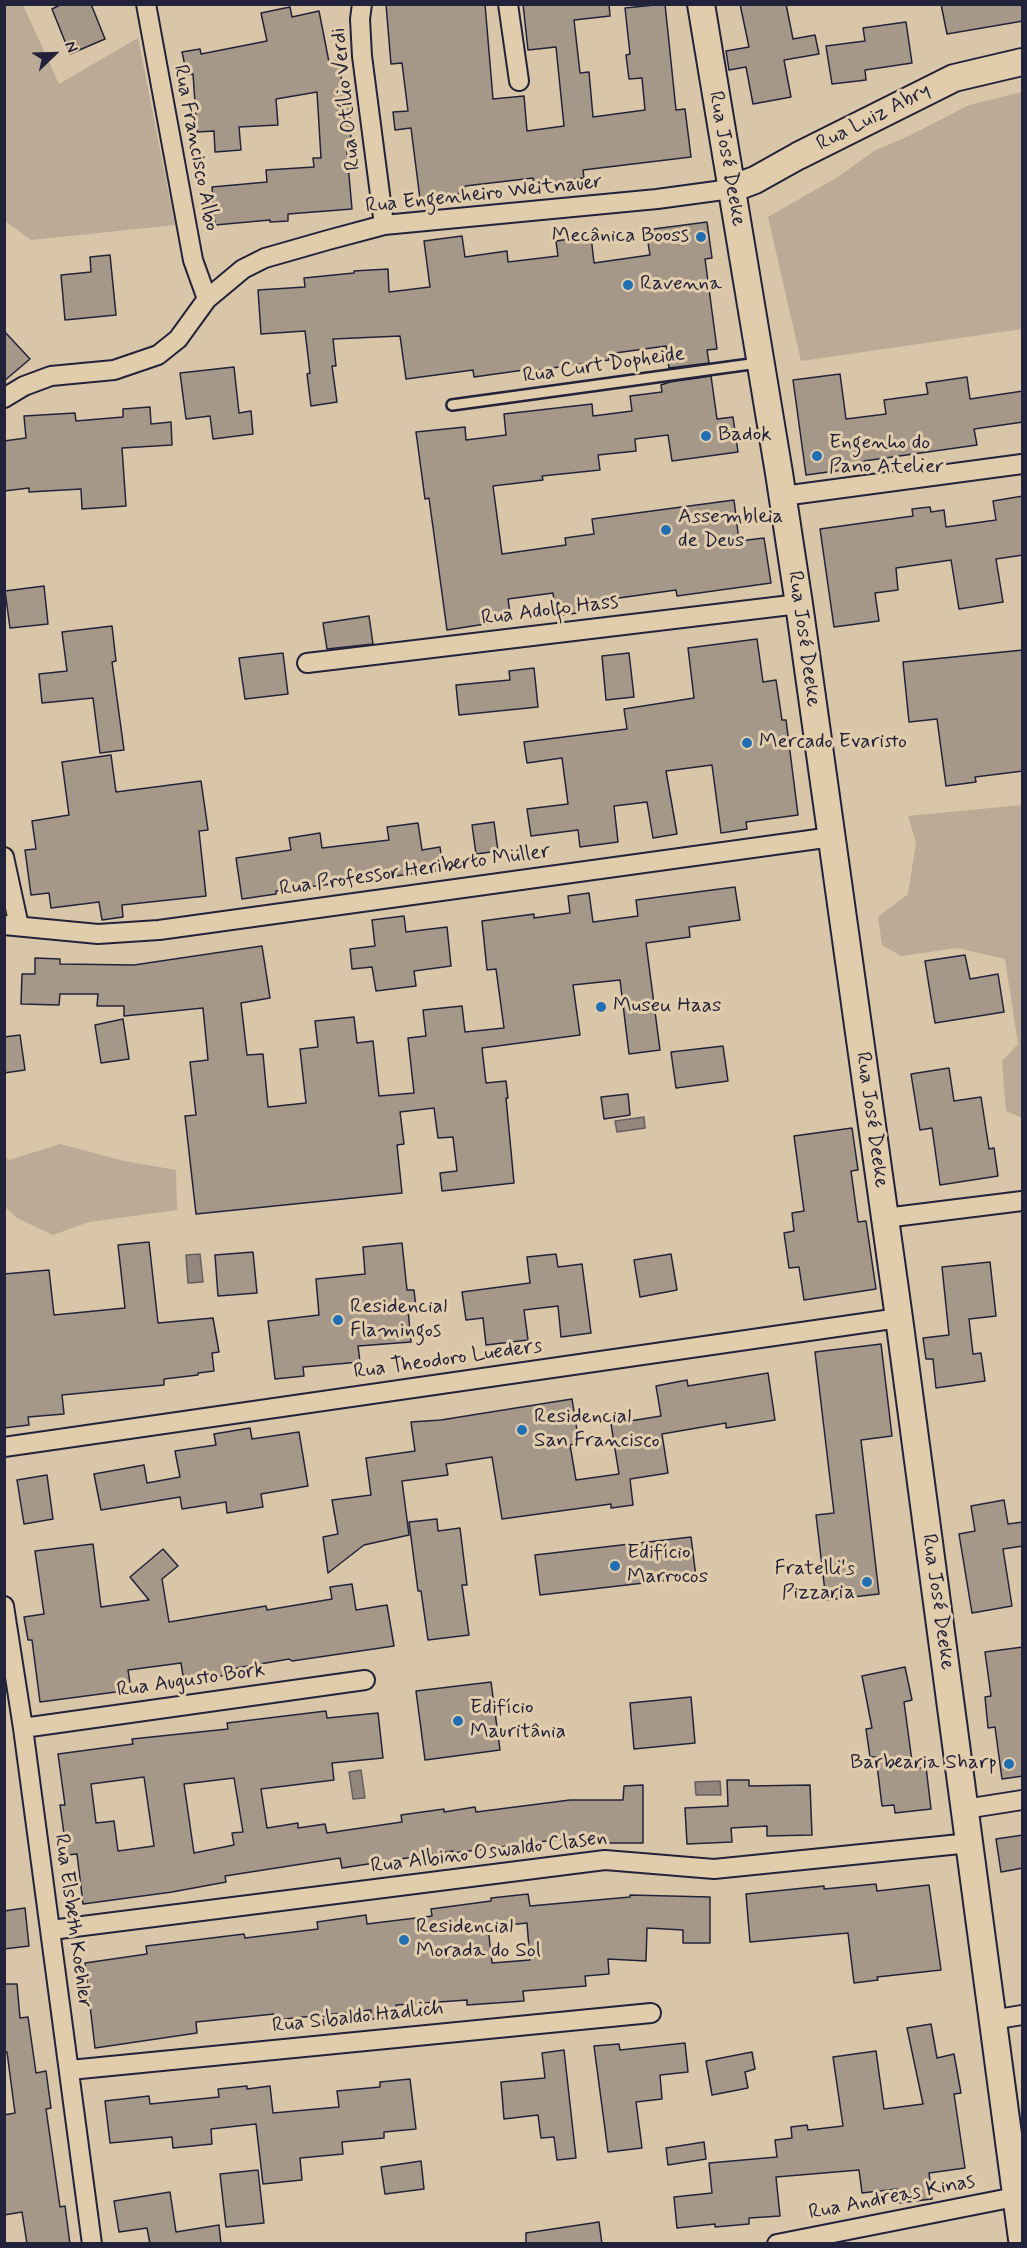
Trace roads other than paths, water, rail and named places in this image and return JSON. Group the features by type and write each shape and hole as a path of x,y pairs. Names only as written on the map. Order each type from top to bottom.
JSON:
{"street":[{"name":"Rua Francisco Albo","path":"147,4 193,260 207,299"},
{"name":"Rua Otílio Verdi","path":"362,4 360,19 362,56 384,225"},
{"path":"508,4 519,81"},
{"name":"Rua José Deeke","path":"701,4 799,604 899,1318 1015,2197 1023,2238"},
{"name":"Rua Luiz Abry","path":"731,189 755,180 954,78 1023,62"},
{"name":"Rua Engenheiro Weitnauer","path":"4,399 24,387 51,376 114,370 158,356 178,339 207,299 243,269 265,258 384,225 657,199 731,189"},
{"path":"783,496 1023,465"},
{"name":"Rua Adolfo Hass","path":"307,663 799,604"},
{"name":"Rua Professor Heriberto Müller","path":"11,926 56,932 98,934 159,930 832,837"},
{"path":"4,857 11,926"},
{"path":"885,1218 1023,1201"},
{"name":"Rua Theodoro Lueders","path":"4,1447 899,1318"},
{"name":"Rua Elsbeth Koehler","path":"4,1606 51,1930 92,2244"},
{"name":"Rua Augusto Bork","path":"23,1728 365,1680"},
{"path":"965,1809 1023,1800"},
{"name":"Rua Albino Oswaldo Clasen","path":"51,1930 605,1860 714,1869 970,1843"},
{"name":"Rua Sibaldo Hadlich","path":"70,2070 651,2013"},
{"path":"992,2020 1023,2015"},
{"name":"Rua Andreas Kinas","path":"777,2244 1015,2197"}],"lane":[{"name":"Rua Curt Dopheide","path":"452,405 761,362"}],"place":[{"name":"Mecânica Booss","path":"701,237"},
{"name":"Ravenna","path":"628,285"},
{"name":"Badok","path":"706,436"},
{"name":"Engenho do Pano Atelier","path":"817,456"},
{"name":"Assembleia de Deus","path":"666,530"},
{"name":"Mercado Evaristo","path":"747,743"},
{"name":"Museu Haas","path":"601,1007"},
{"name":"Residencial Flamingos","path":"338,1320"},
{"name":"Residencial San Francisco","path":"522,1430"},
{"name":"Edifício Marrocos","path":"615,1566"},
{"name":"Fratelli's Pizzaria","path":"867,1582"},
{"name":"Edifício Mauritânia","path":"458,1721"},
{"name":"Barbearia Sharp","path":"1009,1764"},
{"name":"Residencial Morada do Sol","path":"404,1940"}]}
